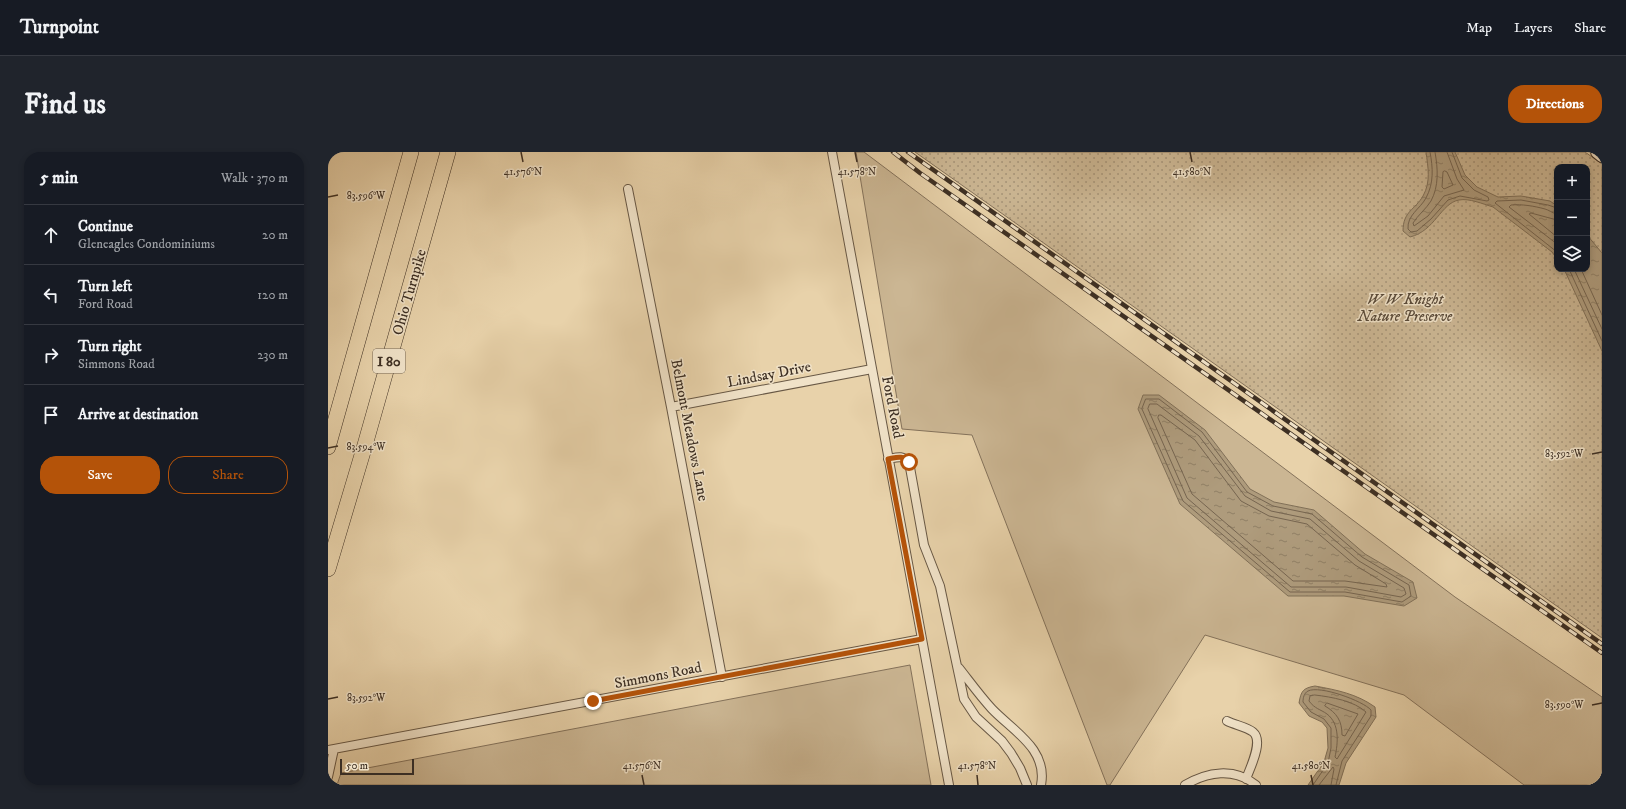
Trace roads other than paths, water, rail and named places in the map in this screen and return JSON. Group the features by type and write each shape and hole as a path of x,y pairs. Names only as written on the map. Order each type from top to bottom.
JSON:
{"highway":[{"name":"Ohio Turnpike","path":"328,569 366,445 448,152"},
{"name":"I 80","path":"328,447 410,155"}],"main road":[{"path":"1597,152 1602,156"}],"street":[{"name":"Ford Road","path":"832,152 949,785"},
{"name":"Belmont Meadows Lane","path":"628,189 722,678"},
{"name":"Lindsay Drive","path":"671,407 872,369"},
{"path":"888,459 900,457 909,462 924,545 940,586 964,699 976,717 1002,741 1011,753 1020,768 1027,785"},
{"name":"Simmons Road","path":"331,750 722,678 922,639"},
{"path":"957,666 993,709 1035,750 1042,772 1041,785"},
{"path":"1227,722 1253,732 1257,738 1258,745 1246,779"},
{"path":"328,777 331,750"},
{"path":"1185,785 1199,777 1212,774 1232,774 1246,779 1256,785"}],"water":[{"path":"1426,152 1455,152 1465,175 1477,187 1498,197 1521,196 1550,201 1554,204 1554,255 1493,207 1467,200 1453,202 1447,206 1426,229 1419,234 1410,237 1403,231 1405,219 1426,191 1428,180 1428,163"},
{"path":"1590,239 1602,253 1602,351 1565,272 1590,272"},
{"path":"1143,395 1159,395 1205,430 1250,489 1274,502 1314,510 1365,554 1413,582 1417,598 1404,606 1344,596 1288,596 1180,504 1138,409"},
{"path":"1315,686 1354,696 1375,707 1376,717 1346,763 1339,785 1308,785 1324,762 1328,748 1327,728 1322,722 1309,716 1299,703 1303,691"}],"railway":[{"path":"893,152 920,173 1602,653"},
{"path":"908,152 1602,644"}],"park label":[{"name":"W W Knight Nature Preserve","path":"1405,308"}]}
